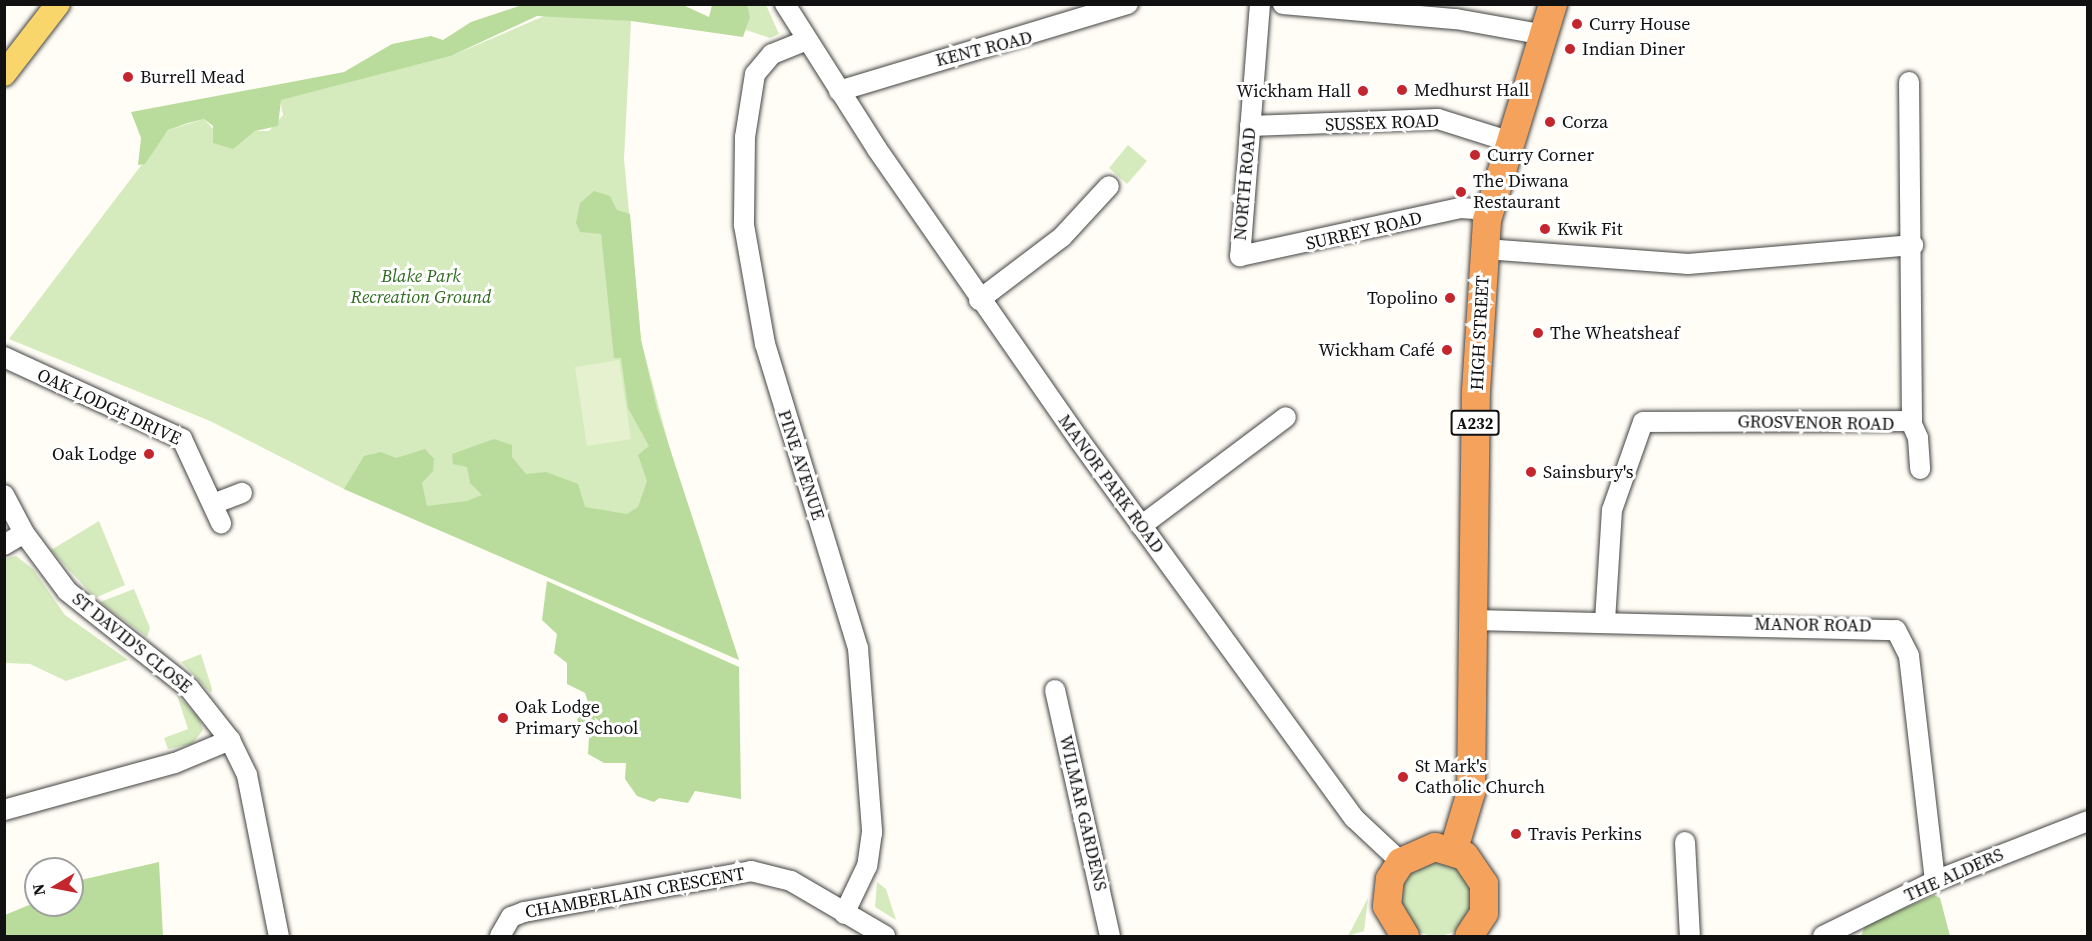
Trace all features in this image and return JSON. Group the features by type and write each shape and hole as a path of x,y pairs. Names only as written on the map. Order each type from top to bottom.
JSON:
{"highway":[{"name":"HIGH STREET","path":"1454,849 1471,792 1476,391 1489,210 1545,35 1552,4"},
{"path":"1396,933 1387,892 1401,862 1423,849 1454,849 1473,863 1484,884 1475,933"}],"main road":[{"path":"4,74 58,4"}],"street":[{"name":"MANOR PARK ROAD","path":"785,4 839,91 979,300 1141,526 1354,818 1401,862"},
{"name":"KENT ROAD","path":"839,91 1128,4"},
{"name":"NORTH ROAD","path":"1240,256 1260,4"},
{"path":"1283,4 1456,19 1545,35"},
{"name":"PINE AVENUE","path":"807,40 772,54 755,74 745,137 744,225 772,371 858,648 872,832 867,866 844,914"},
{"name":"GROSVENOR ROAD","path":"1605,621 1612,510 1643,422 1911,422 1913,245 1909,82"},
{"name":"SUSSEX ROAD","path":"1250,126 1438,119 1510,142"},
{"path":"979,300 1062,237 1109,186"},
{"name":"SURREY ROAD","path":"1240,256 1461,208 1489,210"},
{"path":"1485,249 1688,264 1913,245"},
{"name":"OAK LODGE DRIVE","path":"4,357 182,439 221,524"},
{"path":"1141,526 1286,417"},
{"path":"1911,422 1918,438 1920,469"},
{"path":"213,504 242,493"},
{"name":"ST DAVID'S CLOSE","path":"4,495 24,533 76,600 189,688 230,740 250,787 279,936"},
{"path":"4,545 24,533"},
{"name":"MANOR ROAD","path":"1474,620 1605,621 1896,630 1909,656 1935,881"},
{"name":"WILMAR GARDENS","path":"1055,690 1110,936"},
{"path":"4,810 175,763 230,740"},
{"name":"THE ALDERS","path":"1823,936 1935,881 2088,821"},
{"path":"1684,842 1690,936"},
{"name":"CHAMBERLAIN CRESCENT","path":"500,936 511,917 524,912 742,871 790,881 885,936"}],"green space":[{"path":"525,4 683,5 709,17 712,5 747,5 750,17 743,37 631,21 537,16 451,56 281,100 278,126 255,131 233,149 213,143 213,126 204,119 168,130 145,164 138,165 141,138 131,112 344,72 392,44 431,36 443,40 471,22"},
{"path":"747,4 766,5 779,34 770,38 746,30"},
{"name":"Blake Park Recreation Ground","path":"549,14 631,21 624,159 641,340 683,499 739,660 344,489 210,421 9,339 168,130 204,119 232,149 255,131 269,131 283,115 280,100 451,56"},
{"path":"1128,145 1147,161 1127,184 1109,168"},
{"path":"594,191 610,196 617,210 630,214 641,340 657,409 739,660 344,489 364,456 381,452 396,458 425,449 434,459 433,471 422,483 427,506 467,501 482,495 470,483 467,467 453,464 452,454 494,439 512,445 512,457 526,474 546,472 578,484 585,507 627,514 638,507 647,481 638,455 649,446 628,408 621,358 614,358 601,234 580,232 576,223 580,203"},
{"path":"619,360 631,439 587,446 575,367"},
{"path":"99,521 125,585 95,598 51,550"},
{"path":"16,556 33,569 65,615 128,660 66,681 30,664 5,663 5,559"},
{"path":"547,581 739,667 741,799 695,791 688,803 659,798 654,802 637,796 625,779 626,763 604,763 588,754 589,738 577,720 588,702 585,693 567,684 567,663 554,653 557,634 542,620"},
{"path":"134,589 150,628 147,637 100,602"},
{"path":"201,654 212,689 211,693 181,662"},
{"path":"177,695 199,718 203,730 192,744 168,749 164,738 188,729"},
{"path":"159,862 163,936 5,936 5,915 24,907 24,917 84,917 84,879"},
{"path":"1436,862 1457,868 1467,878 1473,899 1467,920 1457,930 1436,936 1415,930 1405,920 1399,899 1405,878 1415,868"},
{"path":"877,882 886,889 896,920 875,907"},
{"path":"1934,895 1940,898 1950,936 1861,936 1865,926"},
{"path":"1368,898 1364,931 1348,936"}],"place":[{"name":"Curry House","path":"1577,24"},
{"name":"Indian Diner","path":"1570,49"},
{"name":"Burrell Mead","path":"128,77"},
{"name":"Medhurst Hall","path":"1402,90"},
{"name":"Wickham Hall","path":"1363,91"},
{"name":"Corza","path":"1550,122"},
{"name":"Curry Corner","path":"1475,155"},
{"name":"The Diwana Restaurant","path":"1461,192"},
{"name":"Kwik Fit","path":"1545,229"},
{"name":"Topolino","path":"1450,298"},
{"name":"The Wheatsheaf","path":"1538,333"},
{"name":"Wickham Café","path":"1447,350"},
{"name":"Oak Lodge","path":"149,454"},
{"name":"Sainsbury's","path":"1531,472"},
{"name":"Oak Lodge Primary School","path":"503,718"},
{"name":"St Mark's Catholic Church","path":"1403,777"},
{"name":"Travis Perkins","path":"1516,834"}]}
